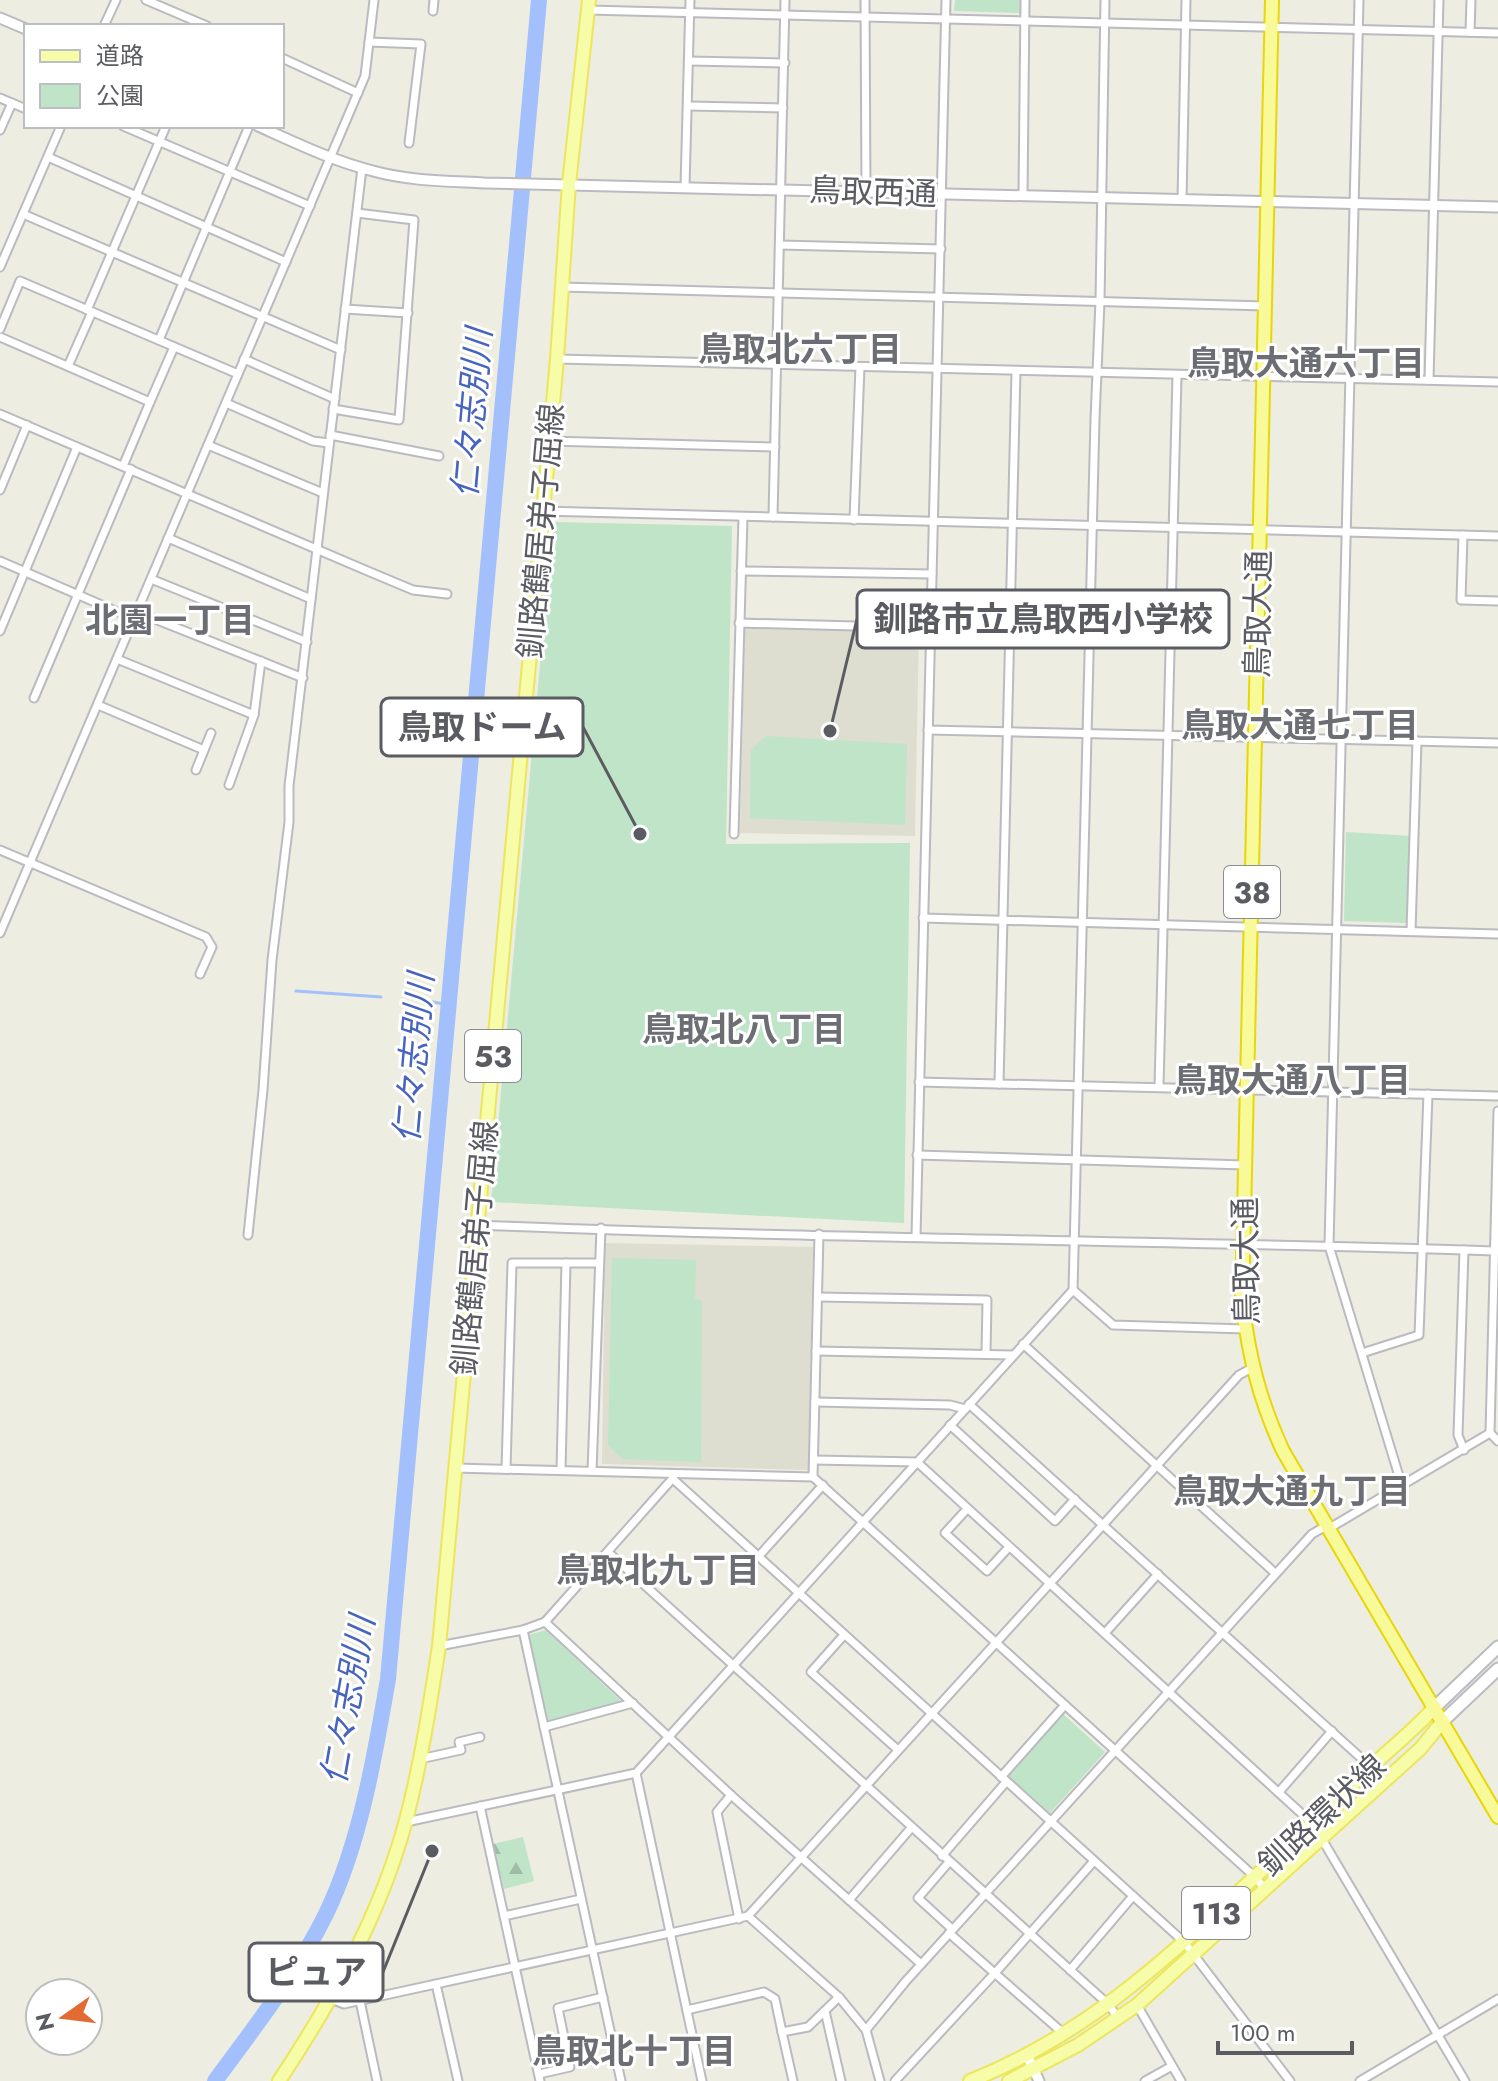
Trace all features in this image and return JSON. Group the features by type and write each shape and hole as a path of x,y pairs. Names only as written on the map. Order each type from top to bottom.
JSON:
{"highway":[{"name":"鳥取大通","path":"1272,0 1242,1301 1252,1368 1264,1410 1276,1437 1435,1707"},
{"name":"38","path":"1435,1707 1498,1817"}],"main road":[{"name":"釧路鶴居弟子屈線","path":"280,2081 331,1999 384,1884 406,1822 439,1646 557,359 565,184 589,5"},
{"path":"1435,1707 1498,1647"},
{"path":"1443,1721 1498,1669"},
{"name":"釧路環状線","path":"970,2081 1027,2055 1109,2005 1184,1942 1411,1733 1435,1707"},
{"name":"釧路環状線","path":"1009,2081 1036,2075 1137,2005 1420,1749 1443,1721"}],"street":[{"path":"105,24 116,0"},
{"path":"146,0 202,24"},
{"path":"0,933 365,76 374,0"},
{"path":"433,11 434,0"},
{"path":"685,187 690,0"},
{"path":"773,517 785,0"},
{"path":"865,0 866,191"},
{"path":"916,1237 946,0"},
{"path":"1023,195 1025,0"},
{"path":"406,1822 636,1773 1073,1290 1100,301 1105,0"},
{"path":"1182,200 1186,0"},
{"path":"1359,0 1329,1246 1402,1486"},
{"path":"1429,380 1439,0"},
{"path":"1470,32 1471,0"},
{"path":"589,5 690,12 1498,33"},
{"path":"0,18 24,28"},
{"path":"369,42 421,44 409,143"},
{"path":"284,59 358,93"},
{"path":"689,61 785,63"},
{"path":"0,98 24,108"},
{"path":"0,130 12,103"},
{"path":"688,106 783,108"},
{"path":"0,266 60,128"},
{"path":"128,128 310,206"},
{"path":"68,366 165,128"},
{"path":"159,340 248,128"},
{"name":"鳥取西通","path":"262,128 330,158 417,179 1498,207"},
{"path":"48,157 286,262"},
{"path":"248,1235 272,960 289,822 289,786 362,168"},
{"path":"333,409 399,420 414,220 357,213"},
{"path":"23,214 341,350"},
{"path":"780,245 941,249"},
{"path":"0,329 20,281 238,374"},
{"path":"562,287 1266,306"},
{"path":"345,309 408,313"},
{"path":"0,337 150,402"},
{"path":"34,698 78,596 150,402 174,347"},
{"path":"244,359 335,399"},
{"path":"557,359 1498,382"},
{"path":"854,520 860,367"},
{"path":"999,1084 1016,371"},
{"path":"1159,1087 1177,376"},
{"path":"226,403 313,441 330,439 439,456"},
{"path":"0,414 413,590 447,594"},
{"path":"0,490 27,425"},
{"path":"549,441 775,447"},
{"path":"208,445 323,493"},
{"path":"0,631 77,447"},
{"path":"542,511 1498,536"},
{"path":"734,834 743,517"},
{"path":"1463,535 1461,600 1498,601"},
{"path":"168,538 311,599"},
{"path":"0,561 78,596 303,678"},
{"path":"741,571 932,574"},
{"path":"151,579 307,642"},
{"path":"739,623 930,628"},
{"path":"117,659 254,715"},
{"path":"229,785 254,715 261,661"},
{"path":"98,705 204,750"},
{"path":"928,730 1498,743"},
{"path":"196,770 211,733"},
{"path":"1411,931 1417,741"},
{"path":"0,850 206,937 212,947 200,974"},
{"path":"923,918 1498,934"},
{"path":"919,1082 1498,1096"},
{"path":"1362,1353 1419,1335 1428,1094"},
{"path":"1498,1111 1496,1326 1490,1433 1498,1441"},
{"path":"917,1155 1245,1165"},
{"path":"477,1225 1243,1242 1495,1251"},
{"path":"592,1471 601,1228"},
{"path":"813,1477 819,1234"},
{"path":"1464,1250 1458,1435 1464,1450"},
{"path":"506,1469 512,1263 599,1263"},
{"path":"561,1470 566,1263"},
{"path":"1073,1290 1113,1325 1245,1329"},
{"path":"818,1297 987,1300 986,1354"},
{"path":"1023,1344 1275,1573"},
{"path":"816,1351 1012,1355"},
{"path":"331,1999 344,2004 360,2001 744,1918 1239,1375 1252,1368"},
{"path":"815,1402 967,1406 1075,1499 1371,1767"},
{"path":"950,1425 1055,1521 1075,1499"},
{"path":"866,2030 921,1964 1312,1534 1402,1486 1490,1433"},
{"path":"814,1460 917,1462 1313,1824 1465,2081"},
{"path":"455,1468 673,1476 813,1477 1265,1889"},
{"path":"439,1646 523,1630 545,1622 609,1553 673,1476"},
{"path":"673,1476 930,1714 1184,1942 1290,2081"},
{"path":"758,1557 823,1485"},
{"path":"967,1509 945,1533 987,1571 1009,1547"},
{"path":"609,1553 1109,2005 1118,2018"},
{"path":"1105,1633 1158,1574"},
{"path":"545,1622 731,1795 921,1964"},
{"path":"523,1630 621,2081"},
{"path":"844,1635 811,1672 898,1750"},
{"path":"544,1727 633,1703"},
{"path":"942,1856 1065,1705"},
{"path":"1279,1792 1332,1731"},
{"path":"420,1759 461,1750 459,1742 480,1737"},
{"path":"636,1773 702,2081"},
{"path":"731,1795 717,1812 744,1918 839,1997 866,2030 880,2081"},
{"path":"480,1806 540,2078 570,2067 558,2008 603,1997"},
{"path":"849,1900 911,1828"},
{"path":"895,2081 1094,1861"},
{"path":"949,1862 918,1898 1064,2034"},
{"path":"1070,1970 1133,1896"},
{"path":"504,1916 581,1899"},
{"path":"436,1984 458,2081"},
{"path":"687,2010 764,1992 775,1999 793,2081"},
{"path":"782,2032 808,2027 839,1997"},
{"path":"1360,2081 1498,1999"},
{"path":"360,2001 377,2081"},
{"path":"1137,2005 1181,2081"},
{"path":"825,2011 841,2081"},
{"path":"1027,2055 1036,2075"},
{"path":"1145,2081 1172,2066"}],"shaded area":[{"path":"745,628 919,629 915,836 740,833"},
{"path":"605,1243 813,1247 808,1470 602,1464"}],"green space":[{"path":"955,0 1020,0 1020,13 954,11"},
{"path":"553,522 732,526 726,844 910,843 904,1223 491,1202"},
{"path":"766,736 907,744 905,825 750,818 751,750"},
{"path":"1346,832 1411,836 1407,923 1344,921"},
{"path":"612,1258 696,1260 695,1299 702,1301 701,1462 623,1459 608,1445"},
{"path":"546,1630 623,1703 547,1723 528,1635"},
{"path":"1061,1712 1105,1752 1050,1813 1006,1774"},
{"path":"523,1837 534,1881 504,1889 493,1844"}],"waterway":[{"name":"仁々志別川","path":"215,2081 302,1958 338,1887 365,1799 388,1679 539,0"},
{"path":"296,991 381,997"},
{"path":"422,1000 449,1005"}],"place":[{"name":"釧路市立鳥取西小学校","path":"830,731"},
{"name":"鳥取ドーム","path":"640,834"},
{"name":"ピュア","path":"432,1851"}],"district":[{"name":"鳥取北六丁目","path":"800,349"},
{"name":"鳥取大通六丁目","path":"1306,363"},
{"name":"北園一丁目","path":"170,620"},
{"name":"鳥取大通七丁目","path":"1300,725"},
{"name":"鳥取北八丁目","path":"744,1029"},
{"name":"鳥取大通八丁目","path":"1292,1080"},
{"name":"鳥取大通九丁目","path":"1292,1491"},
{"name":"鳥取北九丁目","path":"658,1570"},
{"name":"鳥取北十丁目","path":"634,2051"}]}
